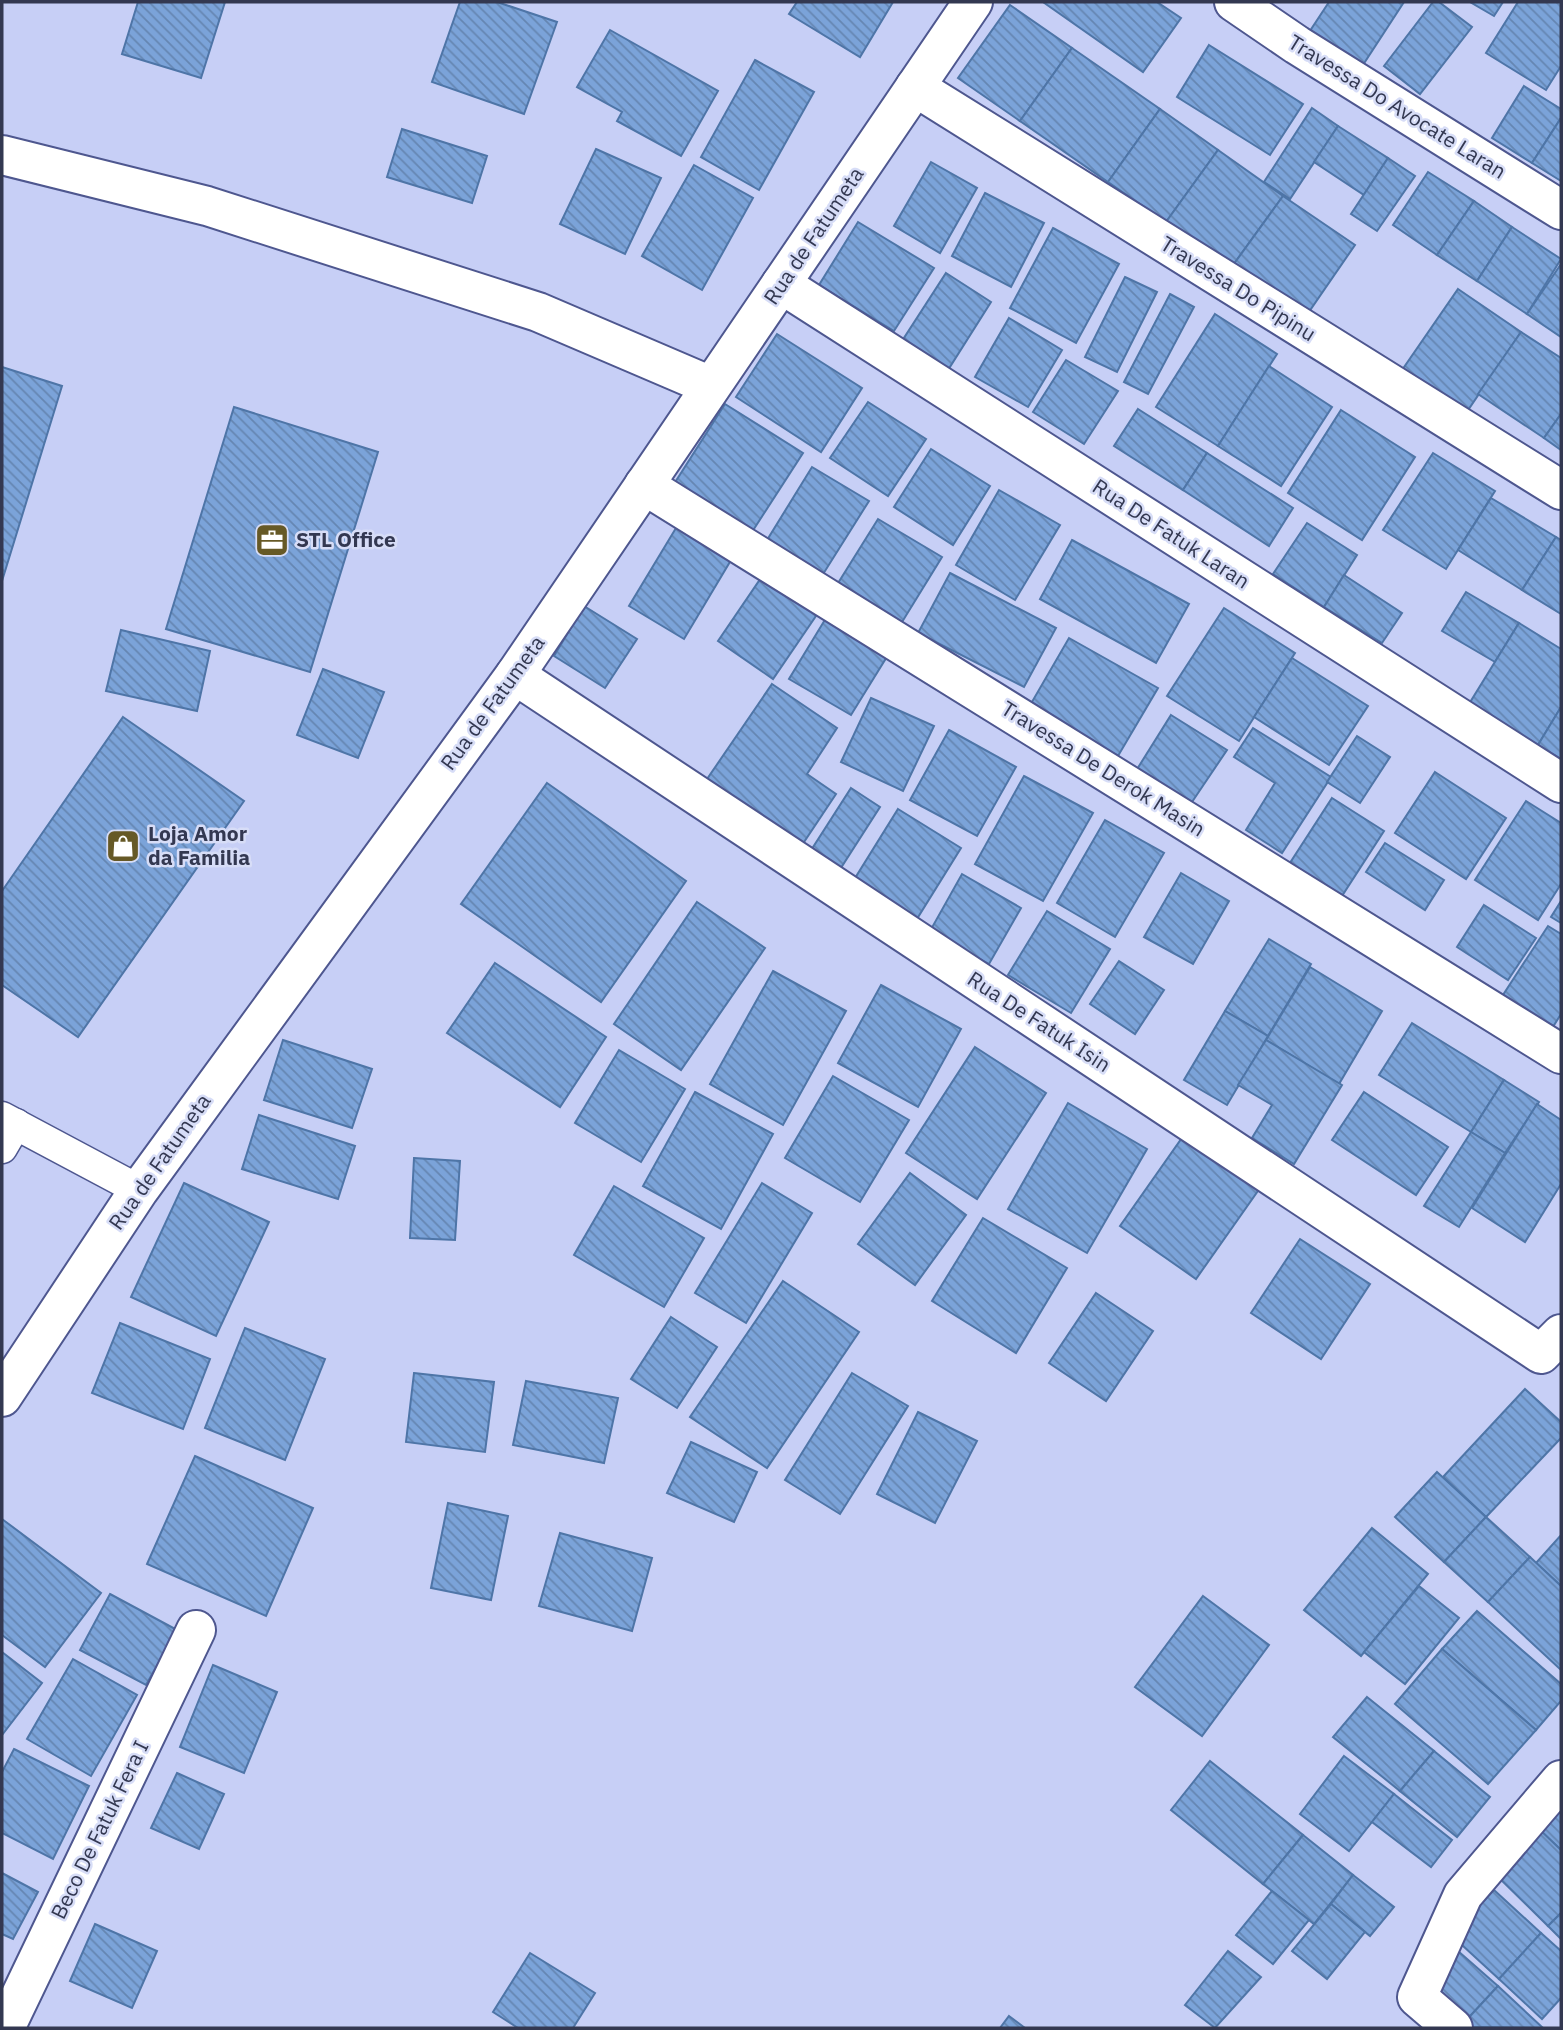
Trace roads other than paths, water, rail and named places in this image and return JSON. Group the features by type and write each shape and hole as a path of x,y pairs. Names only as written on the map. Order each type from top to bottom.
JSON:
{"street":[{"name":"Rua de Fatumeta","path":"2,1397 139,1190 515,675 973,2"},
{"name":"Travessa Do Avocate Laran","path":"1234,2 1297,45 1561,210"},
{"name":"Travessa Do Pipinu","path":"915,87 1561,490"},
{"path":"2,155 207,206 524,307 711,386"},
{"name":"Rua De Fatuk Laran","path":"781,284 1561,783"},
{"name":"Travessa De Derok Masin","path":"645,485 1561,1054"},
{"name":"Rua De Fatuk Isin","path":"515,675 1541,1354 1561,1334"},
{"name":"Beco De Fatuk Fera I","path":"2,2028 8,2022 196,1630"},
{"path":"1453,2028 1417,1997 1463,1895 1561,1780"}],"lane":[{"path":"6,1130 139,1190"}],"place":[{"name":"STL Office","path":"272,540"},
{"name":"Loja Amor da Familia","path":"123,846"}]}
